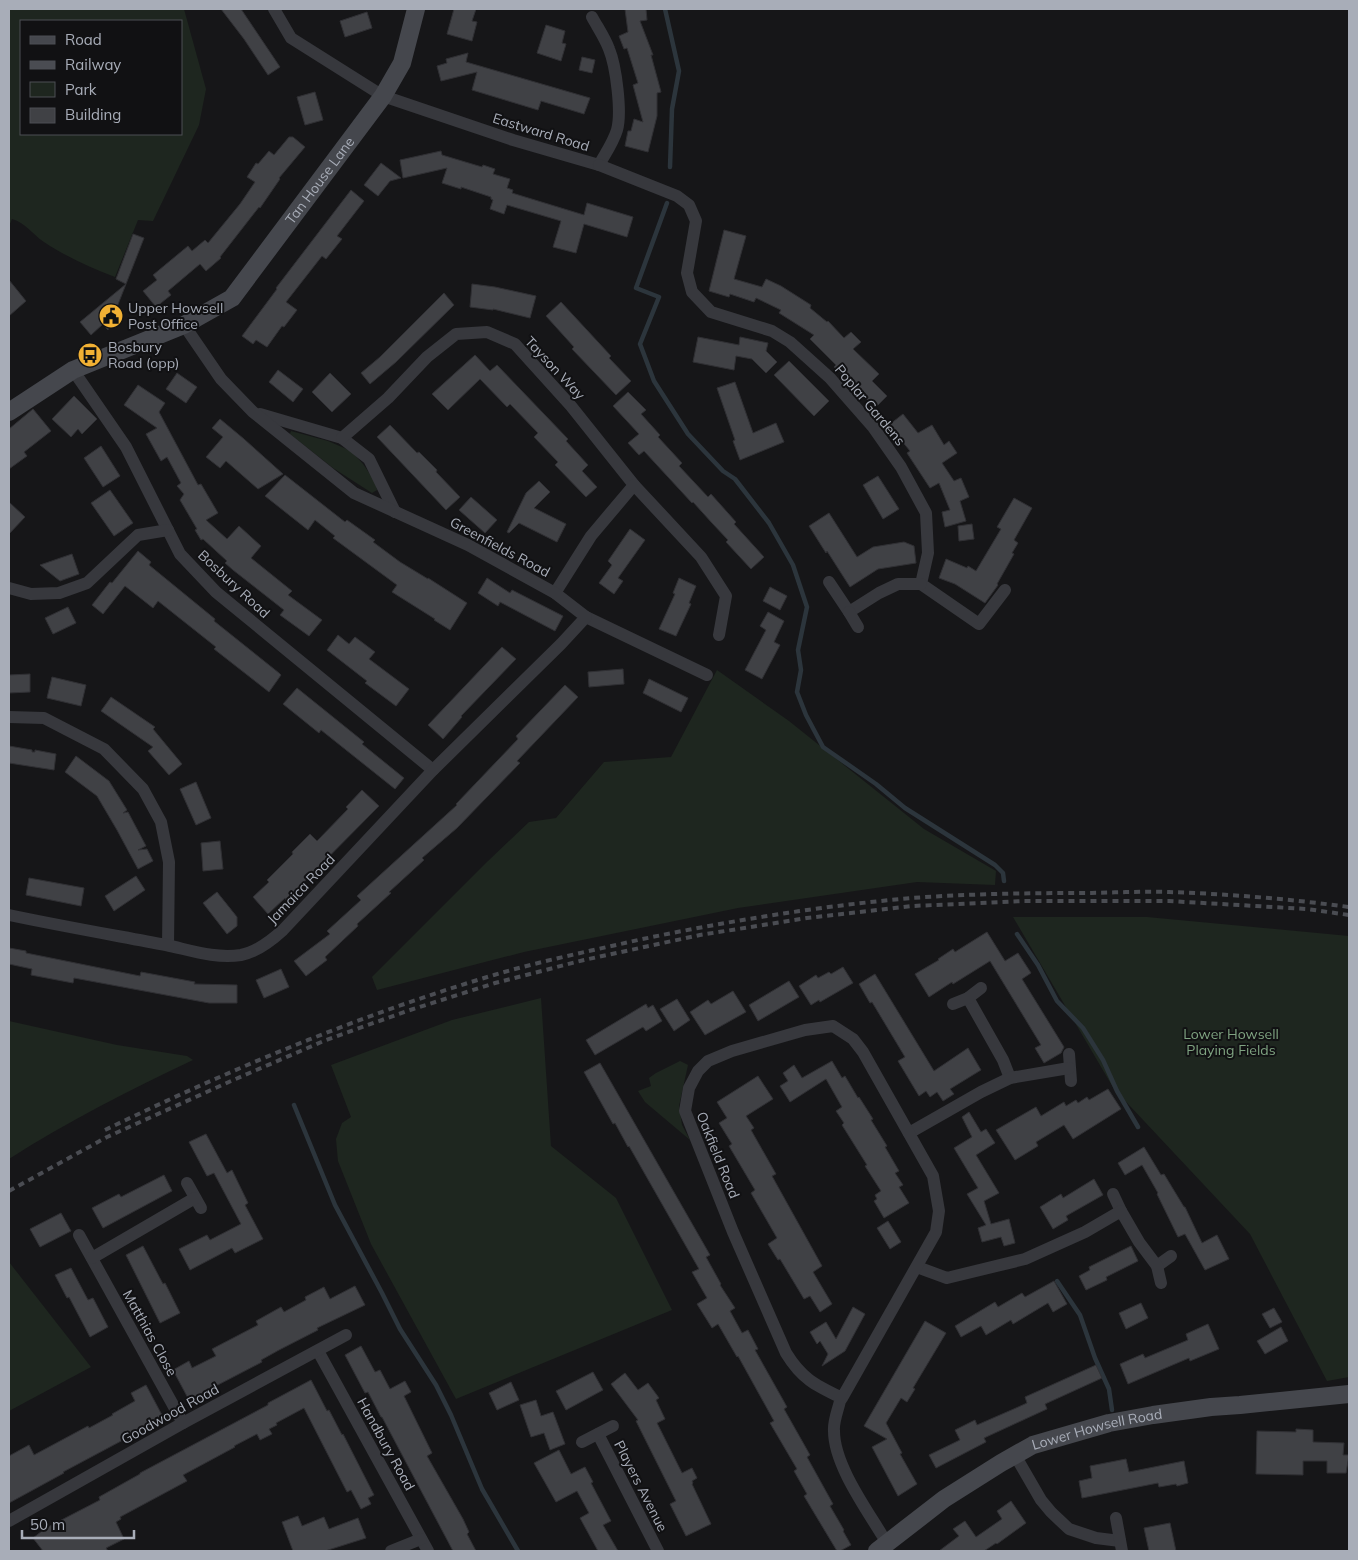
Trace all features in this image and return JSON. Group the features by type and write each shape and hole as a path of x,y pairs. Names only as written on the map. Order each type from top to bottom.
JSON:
{"street":[{"name":"Eastward Road","path":"274,9 291,38 383,96 513,140 599,165 612,143 617,128 619,112 616,78 609,49 592,18"},
{"name":"Tan House Lane","path":"9,412 73,370 184,325 232,298 383,96 402,63 416,9"},
{"name":"Poplar Gardens","path":"599,165 677,196 689,205 696,221 687,273 692,292 711,312 772,331 790,342 830,378 873,428 901,467 926,513 928,553 921,584"},
{"name":"Greenfields Road","path":"184,325 221,379 253,412 354,493 468,545 555,593 586,617 708,675"},
{"name":"Tayson Way","path":"342,438 388,398 427,357 456,334 487,332 515,344 571,406 634,485 701,557 726,596 719,635"},
{"name":"Bosbury Road","path":"73,370 126,447 180,554 216,592 434,770"},
{"name":"Greenfields Road","path":"253,412 342,438 369,459 395,512"},
{"path":"555,593 591,536 634,485"},
{"path":"9,588 31,594 59,593 87,583 138,534 168,530"},
{"path":"829,582 858,627"},
{"path":"849,612 879,593 898,584 921,584 978,624 1006,590"},
{"path":"434,770 562,644 586,617"},
{"path":"9,717 44,718 104,749 142,789 161,822 169,862 168,945"},
{"name":"Jamaica Road","path":"9,915 168,945 198,953 216,955 241,954 263,946 283,930 434,770"},
{"path":"953,1004 968,998 980,988"},
{"path":"968,998 1003,1060 1010,1078"},
{"name":"Oakfield Road","path":"842,1398 816,1386 803,1376 793,1365 782,1345 733,1232 685,1111 689,1088 698,1071 708,1061 732,1051 805,1030 833,1026 853,1039 863,1052 933,1176 939,1211 936,1232 842,1398 834,1430 836,1453 882,1535 882,1547"},
{"path":"909,1133 981,1092 1010,1078 1070,1075 1069,1054"},
{"path":"92,1258 198,1203 187,1183"},
{"path":"1113,1194 1121,1212 1139,1242 1157,1266 1161,1283"},
{"path":"917,1268 947,1278 1025,1259 1085,1232 1121,1212"},
{"name":"Matthias Close","path":"79,1235 183,1423"},
{"path":"1157,1266 1171,1256"},
{"name":"Goodwood Road","path":"9,1521 183,1423 346,1335"},
{"name":"Handbury Road","path":"318,1350 428,1551"},
{"name":"Lower Howsell Road","path":"882,1547 944,1498 1033,1445 1109,1423 1211,1407 1349,1394"},
{"name":"Players Avenue","path":"582,1442 613,1426"},
{"name":"Players Avenue","path":"598,1434 658,1551"},
{"path":"1015,1455 1041,1500 1050,1512 1069,1529 1121,1546 1116,1518"},
{"path":"391,1551 421,1539"}],"green space":[{"path":"9,9 184,9 206,89 199,125 153,221 138,220 115,277 61,252 12,219 9,226"},
{"path":"291,431 328,441 351,451 376,483 377,490 372,493 333,468 290,434"},
{"path":"717,670 789,721 924,829 996,871 995,885 917,882 738,908 524,952 377,990 372,977 529,822 556,818 604,762 671,757"},
{"name":"Lower Howsell Playing Fields","path":"1013,917 1147,917 1349,936 1349,1377 1327,1381 1250,1234 1114,1089"},
{"path":"541,998 551,1146 616,1198 672,1310 456,1399 371,1244 338,1161 336,1139 342,1123 351,1117 331,1065 452,1020"},
{"path":"9,1021 117,1045 187,1056 193,1060 100,1106 9,1159"},
{"path":"680,1061 688,1065 679,1106 682,1125 690,1140 645,1102 638,1091 651,1086 649,1078 656,1073"},
{"path":"9,1262 91,1367 9,1411"}],"building":[{"path":"221,9 241,9 280,67 268,75"},
{"path":"454,9 476,9 472,21 477,22 472,41 447,34"},
{"path":"625,9 646,9 647,20 640,21 653,55 651,55 661,92 657,93 657,116 648,152 625,146 628,131 631,131 634,119 643,122 633,85 638,83 627,48 624,49 619,36 628,32"},
{"path":"367,12 372,28 345,37 340,21"},
{"path":"546,25 565,31 562,43 566,44 561,61 537,53"},
{"path":"468,53 466,62 590,98 584,114 541,101 538,110 472,90 477,72 441,81 437,66 447,63 446,59"},
{"path":"582,57 595,60 592,73 579,70"},
{"path":"315,92 323,120 305,125 297,97"},
{"path":"289,137 293,137 305,147 279,178 260,208 221,258 206,271 200,264 168,291 171,295 156,307 143,291 157,280 153,275 188,246 192,251 205,240 208,243 240,204 255,182 247,177 256,163 258,164 269,151 274,155"},
{"path":"441,151 442,155 495,169 493,174 510,179 507,188 513,190 512,193 584,215 587,203 633,217 627,237 584,224 576,253 553,247 561,221 507,205 504,214 490,209 493,200 491,197 442,183 447,168 403,178 400,160"},
{"path":"381,163 401,178 390,181 378,196 364,185"},
{"path":"351,190 364,201 337,236 342,239 326,259 322,256 286,302 297,310 284,327 282,326 267,347 256,340 253,344 242,336"},
{"path":"724,230 746,236 734,279 762,287 766,279 781,286 811,305 810,308 828,321 844,338 851,332 861,342 853,349 879,374 872,381 887,396 875,408 834,367 836,365 810,339 814,335 779,313 781,310 756,298 754,302 730,294 729,297 709,291"},
{"path":"133,234 144,238 126,284 116,279"},
{"path":"9,280 26,301 9,316"},
{"path":"126,284 108,330 103,324 91,335 80,322"},
{"path":"472,284 536,296 530,318 493,309 470,307"},
{"path":"444,293 454,305 396,362 370,384 361,373 380,357"},
{"path":"561,302 611,356 609,358 631,381 616,395 572,349 574,347 546,316"},
{"path":"698,337 739,345 740,337 768,343 766,351 777,362 766,373 752,359 736,356 734,370 693,362"},
{"path":"475,355 490,371 497,365 568,439 566,441 588,465 582,471 597,487 586,497 555,465 558,462 534,437 538,433 510,404 507,407 480,379 448,410 432,394"},
{"path":"789,361 829,401 814,416 774,375"},
{"path":"278,370 303,389 293,402 269,382"},
{"path":"177,373 197,387 186,403 166,389"},
{"path":"330,373 351,394 332,412 312,392"},
{"path":"735,382 753,433 776,423 784,442 740,460 717,388"},
{"path":"138,385 165,403 159,412 198,485 201,484 218,513 206,520 227,539 239,526 261,546 251,558 292,591 288,595 322,620 309,636 280,615 284,610 233,570 225,563 227,561 203,539 201,540 195,530 197,529 180,500 184,494 177,486 181,483 167,457 161,461 146,434 157,428 124,405"},
{"path":"628,392 646,410 641,414 660,435 658,437 682,463 679,466 708,497 711,494 736,522 734,524 764,557 751,569 726,542 728,540 644,451 639,455 628,443 639,434 613,406"},
{"path":"74,396 97,419 82,434 78,429 71,437 52,419"},
{"path":"33,409 51,431 24,452 27,456 9,469 9,429"},
{"path":"903,414 918,433 932,425 944,445 949,441 957,453 942,463 954,481 961,478 969,497 960,501 966,521 945,527 942,512 950,510 939,483 930,488 907,453 910,451 889,425"},
{"path":"220,419 283,474 258,489 226,461 220,468 206,457 223,437 212,428"},
{"path":"390,425 417,453 419,452 437,470 436,472 460,497 446,510 377,437"},
{"path":"101,446 120,476 103,487 84,458"},
{"path":"285,475 345,522 347,520 375,540 373,542 400,562 467,603 450,630 392,592 397,585 333,538 335,536 315,520 308,530 265,496"},
{"path":"878,476 899,509 883,519 863,485"},
{"path":"539,481 550,492 534,508 566,524 557,542 519,523 509,533 507,532 526,493"},
{"path":"110,490 133,523 114,536 91,503"},
{"path":"471,497 497,520 485,533 459,510"},
{"path":"1014,498 1032,508 1014,540 1018,543 1012,553 1014,554 998,585 985,603 955,584 939,578 946,559 967,568 968,566 976,571 1001,529 997,527"},
{"path":"9,502 25,517 9,534"},
{"path":"829,513 857,557 873,547 904,542 914,546 916,563 878,569 850,587 809,526"},
{"path":"972,524 974,539 959,541 958,526"},
{"path":"630,529 645,540 618,578 623,581 614,594 599,583 612,565 608,561"},
{"path":"138,551 151,562 149,565 281,675 269,692 214,649 216,647 158,601 153,608 125,586 103,614 92,605"},
{"path":"72,554 79,574 60,581 40,565"},
{"path":"487,578 510,593 512,590 563,616 555,631 500,602 498,606 478,593"},
{"path":"679,578 696,586 689,603 691,604 676,636 659,629 675,594 673,593"},
{"path":"770,587 787,596 780,610 763,601"},
{"path":"68,607 76,623 53,634 45,618"},
{"path":"768,612 784,621 774,642 780,645 762,679 745,670 766,630 760,626"},
{"path":"338,635 349,644 355,637 375,652 369,659 409,689 396,706 365,683 367,681 327,650"},
{"path":"502,647 516,659 461,716 443,739 428,725"},
{"path":"623,669 624,684 589,687 588,672"},
{"path":"30,674 30,692 9,693 9,675"},
{"path":"52,677 86,685 81,706 47,698"},
{"path":"649,679 688,698 681,712 643,693"},
{"path":"565,685 578,697 517,761 520,763 457,828 422,858 424,860 357,924 358,926 325,957 327,960 306,976 294,961 330,934 327,931 361,900 357,896 457,805 518,739 516,736"},
{"path":"297,688 364,742 362,744 404,778 395,789 321,730 319,733 283,704"},
{"path":"111,697 155,727 153,729 182,764 169,775 148,751 153,747 101,711"},
{"path":"9,746 32,750 32,752 35,752 35,750 56,754 54,770 9,763"},
{"path":"76,756 109,781 127,810 123,813 128,812 146,846 138,850 147,849 153,861 138,869 97,796 65,772"},
{"path":"196,782 211,818 196,825 180,789"},
{"path":"362,790 379,806 286,900 285,898 268,914 253,897 269,882 267,880 310,834 317,841 348,809 346,807"},
{"path":"220,841 223,869 203,871 201,843"},
{"path":"136,876 145,890 114,911 105,896"},
{"path":"29,878 84,888 81,906 26,895"},
{"path":"217,892 237,917 237,926 227,934 203,903"},
{"path":"987,932 1005,961 1018,953 1031,973 1022,979 1064,1047 1061,1053 1044,1063 1035,1048 1041,1045 990,961 929,997 915,974 953,949 955,952"},
{"path":"9,948 140,976 141,972 195,982 194,984 237,985 237,1003 209,1003 74,978 73,983 31,975 32,969 9,964"},
{"path":"843,967 853,983 820,1002 819,1000 811,1005 799,986 816,975 818,978 829,972 831,974"},
{"path":"281,969 289,987 264,998 256,980"},
{"path":"875,974 934,1071 968,1048 981,1070 950,1089 954,1094 943,1101 937,1092 930,1097 926,1091 919,1096 898,1061 905,1057 859,984"},
{"path":"789,981 799,997 758,1021 749,1005"},
{"path":"733,991 746,1012 705,1035 690,1012 708,1000 711,1004"},
{"path":"677,999 690,1020 674,1031 660,1009"},
{"path":"646,1004 648,1008 653,1005 662,1021 646,1031 643,1027 595,1055 586,1040"},
{"path":"832,1061 842,1078 845,1076 873,1119 871,1120 887,1146 885,1147 899,1171 895,1173 903,1185 899,1187 909,1203 884,1218 874,1201 877,1199 875,1195 881,1191 842,1125 844,1123 836,1111 842,1107 826,1079 790,1102 780,1086 788,1081 783,1073 794,1065 802,1078"},
{"path":"600,1063 710,1255 706,1257 720,1285 735,1308 730,1311 742,1333 748,1330 758,1349 755,1350 787,1407 784,1409 810,1455 807,1457 833,1504 830,1506 851,1545 840,1551 837,1551 804,1496 807,1494 794,1471 797,1469 770,1423 774,1421 738,1356 718,1324 712,1328 697,1304 707,1298 692,1272 699,1269 629,1146 615,1123 613,1124 584,1072"},
{"path":"758,1076 773,1099 746,1116 754,1128 751,1130 776,1174 772,1176 822,1266 813,1272 832,1304 820,1312 810,1296 804,1299 780,1259 778,1260 768,1244 777,1238 751,1193 755,1190 729,1146 732,1144 719,1123 727,1118 717,1102"},
{"path":"1108,1089 1121,1109 1073,1139 1064,1125 1036,1142 1038,1146 1015,1160 996,1130 1036,1107 1041,1116 1064,1102 1066,1106 1076,1100 1078,1103 1087,1097 1089,1100"},
{"path":"969,1112 981,1132 986,1129 995,1143 976,1155 999,1193 984,1201 991,1224 1009,1219 1015,1243 1004,1246 1001,1237 982,1242 978,1228 986,1225 967,1194 978,1188 954,1148 972,1137 962,1117"},
{"path":"206,1134 227,1173 232,1170 248,1203 245,1205 263,1239 235,1253 232,1248 190,1270 179,1249 207,1235 210,1240 241,1224 214,1173 207,1176 189,1142"},
{"path":"1144,1147 1161,1175 1164,1174 1185,1207 1202,1243 1217,1235 1229,1259 1205,1270 1185,1234 1178,1237 1158,1193 1142,1165 1125,1175 1118,1163"},
{"path":"164,1175 172,1191 103,1228 92,1208 119,1194 121,1197"},
{"path":"1094,1179 1103,1195 1066,1216 1068,1220 1053,1229 1040,1207 1061,1194 1063,1198"},
{"path":"61,1213 71,1231 40,1247 30,1229"},
{"path":"888,1221 901,1242 890,1249 877,1228"},
{"path":"143,1246 180,1313 160,1323 126,1255"},
{"path":"1131,1246 1138,1261 1106,1277 1107,1280 1086,1290 1079,1276 1090,1270 1089,1267"},
{"path":"71,1268 88,1300 93,1298 108,1327 90,1337 55,1275"},
{"path":"1054,1281 1067,1304 1053,1312 1048,1303 1013,1324 1011,1320 986,1335 981,1326 961,1337 955,1326 995,1302 998,1307 1022,1293 1025,1297"},
{"path":"355,1286 365,1305 317,1328 318,1330 261,1360 262,1362 189,1400 173,1370 189,1361 192,1368 216,1356 212,1349 258,1325 256,1321 281,1307 284,1312 306,1300 305,1297 324,1287 330,1299"},
{"path":"1141,1303 1148,1318 1126,1329 1119,1313"},
{"path":"853,1307 865,1314 845,1351 822,1366 828,1354 820,1341 817,1344 810,1332 826,1322 836,1339"},
{"path":"1274,1308 1282,1322 1270,1328 1262,1314"},
{"path":"925,1321 946,1333 913,1388 915,1389 907,1402 901,1398 886,1423 902,1453 900,1454 917,1484 898,1496 872,1447 887,1439 864,1426"},
{"path":"1208,1324 1219,1349 1190,1361 1189,1358 1128,1384 1120,1364 1143,1354 1145,1358 1188,1340 1186,1334"},
{"path":"1281,1327 1288,1341 1265,1354 1257,1341"},
{"path":"361,1346 375,1372 380,1370 390,1389 405,1381 411,1392 404,1396 432,1453 427,1456 463,1519 469,1532 467,1534 476,1551 453,1551 382,1417 368,1392 365,1393 345,1355"},
{"path":"1096,1365 1102,1378 1045,1404 1047,1409 984,1438 986,1442 936,1468 929,1455 960,1440 955,1430 975,1420 977,1425 1027,1403 1025,1397"},
{"path":"593,1372 603,1390 566,1410 556,1391"},
{"path":"625,1373 638,1390 648,1383 659,1398 656,1400 665,1419 657,1423 682,1473 692,1468 697,1478 692,1481 692,1484 711,1524 686,1536 670,1504 676,1501 636,1421 638,1420 611,1384"},
{"path":"311,1380 327,1411 329,1410 343,1434 374,1495 368,1498 371,1504 361,1509 351,1490 347,1492 304,1408 276,1423 277,1425 269,1429 272,1434 260,1440 257,1434 234,1446 183,1475 187,1481 120,1517 121,1519 116,1522 124,1539 106,1548 108,1551 43,1551 33,1538 46,1528 100,1500 99,1497 140,1473"},
{"path":"511,1382 519,1400 497,1410 489,1393"},
{"path":"146,1385 163,1417 122,1438 123,1440 9,1503 9,1456 29,1445 34,1455 88,1426 89,1428 135,1401 131,1393"},
{"path":"536,1400 541,1416 553,1412 565,1444 550,1450 544,1433 531,1437 520,1405"},
{"path":"1296,1429 1313,1430 1313,1442 1344,1443 1343,1455 1349,1455 1346,1473 1327,1473 1327,1461 1303,1461 1303,1475 1256,1474 1257,1431 1296,1432"},
{"path":"559,1450 571,1474 585,1467 593,1482 591,1483 611,1521 603,1525 618,1551 598,1551 580,1518 589,1513 577,1491 556,1502 534,1463"},
{"path":"1126,1459 1129,1472 1184,1461 1188,1483 1159,1487 1158,1483 1082,1498 1079,1481 1092,1478 1090,1466"},
{"path":"1011,1501 1026,1523 997,1544 984,1551 939,1551 959,1536 953,1529 965,1521 976,1537 1002,1519 997,1511"},
{"path":"298,1516 302,1526 324,1517 329,1529 358,1518 366,1538 325,1551 293,1551 282,1522"},
{"path":"1170,1523 1176,1551 1149,1551 1144,1528"}],"waterway":[{"path":"665,9 679,71 672,109 670,167"},
{"path":"667,203 636,288 659,297 640,344 654,381 688,434 723,471 735,479 769,523 793,565 807,607 798,650 801,670 797,692 806,715 823,747 876,784 905,808 995,865 1003,873 1004,881"},
{"path":"1017,934 1038,965 1057,1001 1083,1028 1103,1060 1117,1091 1138,1127"},
{"path":"294,1105 335,1205 400,1329 436,1385 451,1415 482,1489 518,1551"},
{"path":"1057,1281 1080,1315 1095,1358 1109,1389 1112,1410"}],"railway":[{"path":"105,1130 152,1107 296,1045 444,991 494,975 548,961 638,940 706,927 774,915 878,901 996,894 1169,892 1259,897 1349,907"},
{"path":"9,1191 107,1137 326,1040 407,1011 495,983 584,960 700,935 807,918 912,906 1024,901 1169,901 1307,909 1349,915"}],"place":[{"name":"Upper Howsell Post Office","path":"111,316"},
{"name":"Bosbury Road (opp)","path":"90,355"}]}
